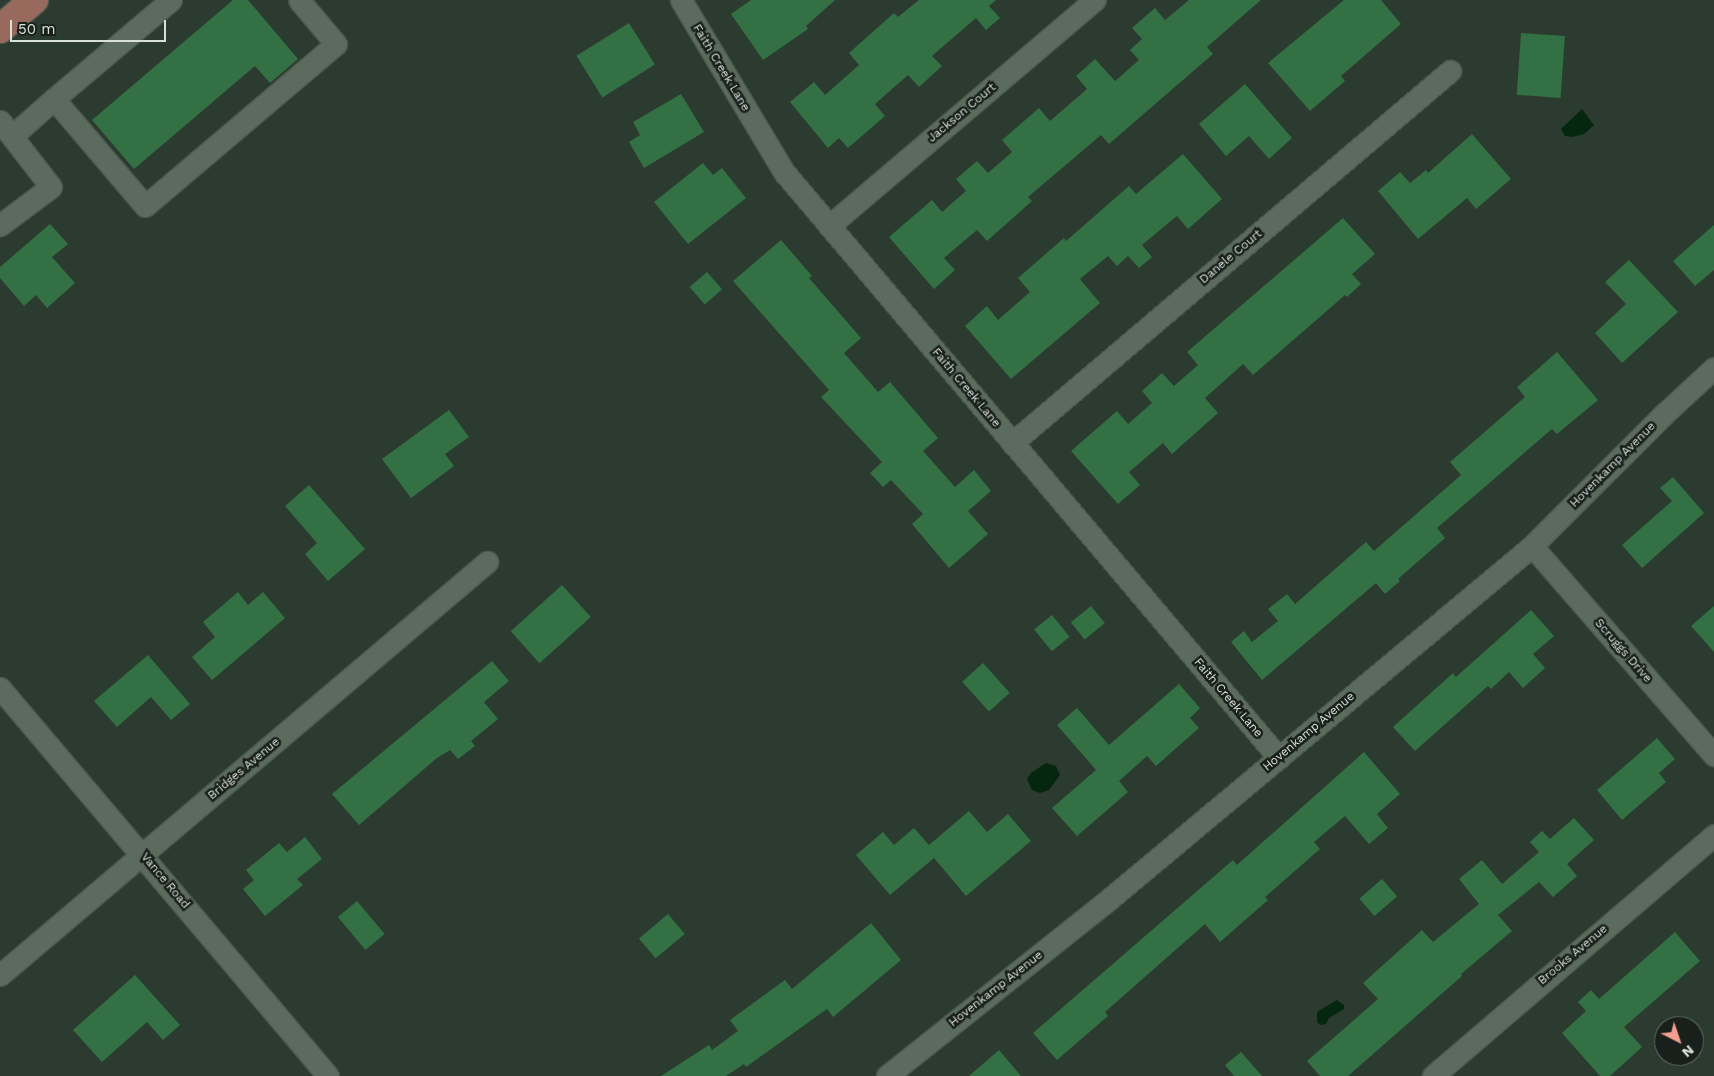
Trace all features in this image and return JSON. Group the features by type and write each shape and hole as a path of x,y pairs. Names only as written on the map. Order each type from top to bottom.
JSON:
{"main road":[{"path":"0,29 34,0"}],"street":[{"path":"0,225 51,187 6,128 54,99 171,0"},
{"path":"54,99 145,206 336,44 299,0"},
{"name":"Faith Creek Lane","path":"681,0 784,172 1279,758"},
{"name":"Jackson Court","path":"829,226 1095,0"},
{"name":"Danele Court","path":"1012,442 1450,71"},
{"name":"Hovenkamp Avenue","path":"886,1076 1107,901 1532,546 1663,415 1714,368"},
{"name":"Scruggs Drive","path":"1532,546 1714,756"},
{"name":"Bridges Avenue","path":"0,975 487,562"},
{"name":"Vance Road","path":"0,688 328,1076"},
{"name":"Brooks Avenue","path":"1433,1076 1714,835"}],"shaded area":[{"path":"1582,109 1594,125 1584,134 1572,137 1565,136 1561,129"},
{"path":"1046,763 1056,766 1060,775 1049,790 1040,793 1032,790 1027,779 1031,773"},
{"path":"1337,1000 1344,1005 1344,1009 1329,1018 1326,1024 1320,1025 1317,1022 1317,1012"}],"building":[{"path":"233,0 248,0 298,59 270,83 255,66 134,169 92,120"},
{"path":"751,0 835,0 806,26 808,29 763,60 731,14"},
{"path":"919,0 996,0 989,6 1000,18 986,30 976,18 932,56 942,66 919,87 908,75 875,104 885,116 848,148 839,138 828,148 790,102 814,82 825,95 859,65 849,53 894,13 898,17"},
{"path":"1189,0 1261,0 1207,47 1213,54 1109,144 1101,135 1028,197 1032,201 987,241 977,230 944,258 955,270 934,289 889,237 932,200 942,212 966,191 956,179 977,161 988,173 1012,152 1002,140 1039,108 1050,121 1087,89 1076,76 1095,59 1115,81 1139,60 1130,50 1142,39 1132,28 1155,8 1165,20"},
{"path":"1344,0 1381,0 1401,24 1341,76 1345,81 1310,111 1268,63"},
{"path":"629,23 655,65 602,97 576,56"},
{"path":"1521,33 1565,36 1561,98 1517,95"},
{"path":"1245,84 1292,138 1269,159 1249,136 1226,156 1199,124"},
{"path":"681,94 704,132 644,168 629,142 640,135 633,122"},
{"path":"1472,134 1511,179 1476,209 1467,198 1418,239 1378,191 1400,172 1410,183 1426,170 1428,173"},
{"path":"1183,154 1222,199 1188,229 1177,216 1142,245 1152,257 1139,268 1128,256 1117,266 1108,256 1080,279 1100,303 1011,379 965,326 987,306 998,320 1030,292 1018,278 1064,238 1066,241 1129,186 1136,194"},
{"path":"703,163 713,175 722,168 746,198 688,244 654,202"},
{"path":"1343,218 1375,254 1352,274 1361,284 1347,297 1345,295 1253,375 1243,364 1205,398 1218,413 1172,454 1163,443 1129,472 1140,485 1118,504 1071,451 1117,411 1128,424 1152,403 1142,391 1162,373 1174,386 1198,365 1187,352"},
{"path":"50,224 68,244 52,257 75,283 47,308 36,295 24,306 0,278 0,267"},
{"path":"1714,225 1714,270 1695,286 1673,261"},
{"path":"781,240 812,276 809,278 861,338 844,353 878,392 890,382 938,438 923,451 955,487 974,470 991,491 968,511 988,534 949,568 912,524 923,514 891,480 883,487 870,473 882,462 821,397 829,390 733,281"},
{"path":"1629,260 1678,312 1622,363 1595,333 1626,304 1605,282"},
{"path":"707,272 722,289 705,304 690,287"},
{"path":"1557,352 1598,400 1557,434 1552,429 1437,528 1445,538 1398,579 1400,581 1385,594 1376,583 1262,680 1231,642 1244,631 1252,642 1278,621 1268,609 1287,594 1295,604 1366,542 1374,551 1461,475 1450,462 1525,397 1517,387"},
{"path":"449,410 469,437 445,454 454,466 411,498 382,459"},
{"path":"1673,477 1704,513 1642,568 1622,545 1672,501 1660,488"},
{"path":"309,485 365,549 328,581 305,554 317,543 285,506"},
{"path":"562,585 591,617 539,663 511,631"},
{"path":"238,592 248,605 263,592 285,618 212,680 192,657 215,637 203,622"},
{"path":"1091,606 1105,623 1085,639 1071,622"},
{"path":"1714,606 1714,652 1691,626"},
{"path":"1531,610 1554,636 1533,654 1545,668 1523,688 1509,672 1491,689 1488,686 1415,751 1393,727 1453,673 1456,677"},
{"path":"1052,615 1070,637 1052,651 1034,629"},
{"path":"148,655 190,704 171,720 151,697 117,727 94,701"},
{"path":"492,661 509,681 484,702 498,719 471,741 475,746 458,759 450,750 437,758 359,825 332,794"},
{"path":"983,663 1010,693 989,711 962,682"},
{"path":"1179,684 1200,708 1190,718 1199,728 1156,766 1147,756 1119,781 1128,792 1077,836 1052,808 1096,770 1057,725 1077,708 1109,745"},
{"path":"1657,738 1675,759 1659,773 1666,782 1622,820 1597,790"},
{"path":"1364,752 1400,794 1377,814 1388,828 1369,844 1345,816 1314,842 1320,849 1265,897 1268,900 1220,942 1205,924 1105,1012 1108,1016 1057,1060 1033,1033 1233,860 1237,865"},
{"path":"969,811 987,832 1008,814 1031,841 966,896 934,858 890,895 856,855 883,832 894,845 914,828 929,845"},
{"path":"1574,818 1594,840 1567,864 1577,876 1553,897 1539,882 1498,915 1512,931 1461,974 1462,976 1348,1076 1320,1076 1307,1061 1378,999 1363,983 1422,930 1433,942 1479,904 1459,879 1482,860 1502,884 1539,852 1530,842 1542,831 1550,839"},
{"path":"305,837 322,859 297,879 303,885 265,916 243,889 254,880 246,870 279,843 287,852"},
{"path":"1382,879 1397,896 1374,916 1359,899"},
{"path":"357,901 385,934 365,950 338,917"},
{"path":"668,914 685,934 656,958 639,938"},
{"path":"871,923 901,960 833,1017 827,1009 746,1067 744,1064 726,1076 661,1076 709,1045 712,1050 738,1031 730,1020 785,980 792,989"},
{"path":"1675,932 1700,961 1624,1027 1642,1047 1610,1076 1600,1076 1562,1033 1586,1011 1578,1002 1591,990 1599,999"},
{"path":"135,975 180,1025 163,1040 147,1022 102,1062 73,1030"},
{"path":"999,1050 1021,1076 969,1076"},
{"path":"1241,1052 1262,1076 1234,1076 1225,1065"}]}
